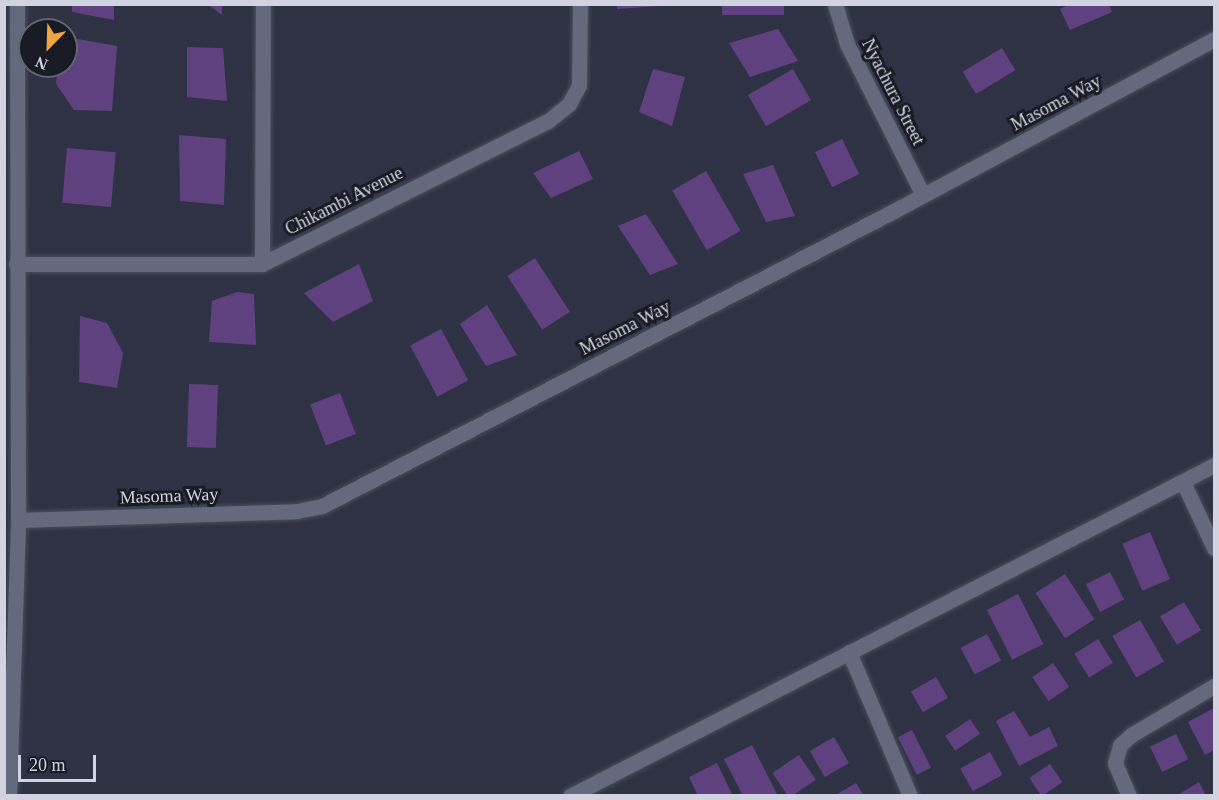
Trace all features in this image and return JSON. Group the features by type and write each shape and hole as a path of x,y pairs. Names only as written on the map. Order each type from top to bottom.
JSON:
{"street":[{"path":"9,795 18,520 17,4"},
{"path":"262,264 263,4"},
{"name":"Chikambi Avenue","path":"16,264 262,264 548,120 569,104 579,85 580,4"},
{"name":"Nyachura Street","path":"835,4 846,44 923,195"},
{"name":"Masoma Way","path":"18,520 297,512 322,506 923,195 1215,39"},
{"path":"570,795 1215,465"},
{"path":"1183,482 1215,548"},
{"path":"849,652 910,795"},
{"path":"1129,795 1115,763 1120,745 1131,735 1215,686"}],"building":[{"path":"72,4 114,4 114,20 72,12"},
{"path":"207,4 222,4 222,15"},
{"path":"617,4 660,4 660,6 617,9"},
{"path":"722,4 784,4 784,15 722,15"},
{"path":"1070,4 1109,4 1112,12 1070,30 1060,9"},
{"path":"778,29 798,61 750,77 729,43"},
{"path":"78,39 117,46 112,111 74,110 56,84 57,78 78,78"},
{"path":"187,47 223,48 227,101 187,97"},
{"path":"1002,48 1015,70 976,94 963,72"},
{"path":"653,69 685,77 672,126 639,112"},
{"path":"793,69 811,100 766,126 748,95"},
{"path":"179,135 226,139 224,205 180,201"},
{"path":"842,139 859,174 832,187 815,152"},
{"path":"67,148 116,152 111,207 62,203"},
{"path":"579,151 593,179 551,198 533,173"},
{"path":"773,165 795,216 766,222 743,174"},
{"path":"706,171 740,231 707,250 672,190"},
{"path":"646,214 678,264 650,275 618,226"},
{"path":"535,258 570,312 542,330 507,276"},
{"path":"359,264 373,301 333,322 304,293"},
{"path":"237,292 254,294 256,345 209,342 212,301"},
{"path":"487,305 517,355 486,366 460,324"},
{"path":"80,316 107,323 123,353 117,388 79,382"},
{"path":"441,329 468,380 437,397 410,345"},
{"path":"189,384 218,385 216,448 187,447"},
{"path":"340,393 356,434 326,446 310,404"},
{"path":"1150,532 1170,579 1142,591 1122,544"},
{"path":"1110,572 1124,600 1100,612 1086,584"},
{"path":"1065,574 1094,619 1065,638 1036,593"},
{"path":"1018,594 1043,644 1012,660 987,610"},
{"path":"1184,602 1201,630 1177,645 1160,616"},
{"path":"1140,620 1164,662 1136,678 1112,636"},
{"path":"987,634 1001,660 975,675 961,648"},
{"path":"1098,639 1113,663 1089,678 1074,654"},
{"path":"1053,663 1069,687 1048,701 1032,677"},
{"path":"936,677 948,698 923,712 911,692"},
{"path":"1214,708 1214,750 1205,755 1188,722"},
{"path":"1014,711 1030,737 1049,727 1058,746 1019,766 996,721"},
{"path":"970,719 980,734 955,751 945,736"},
{"path":"912,730 931,767 917,775 898,737"},
{"path":"1176,734 1188,759 1162,772 1150,747"},
{"path":"834,737 849,763 825,777 810,751"},
{"path":"752,745 778,796 743,796 724,759"},
{"path":"990,752 1003,775 973,791 960,768"},
{"path":"799,755 816,780 792,796 788,796 772,773"},
{"path":"717,763 733,796 698,796 689,777"},
{"path":"1050,764 1062,782 1041,796 1029,778"},
{"path":"1199,782 1206,796 1176,796"},
{"path":"856,783 864,796 834,796"}]}
